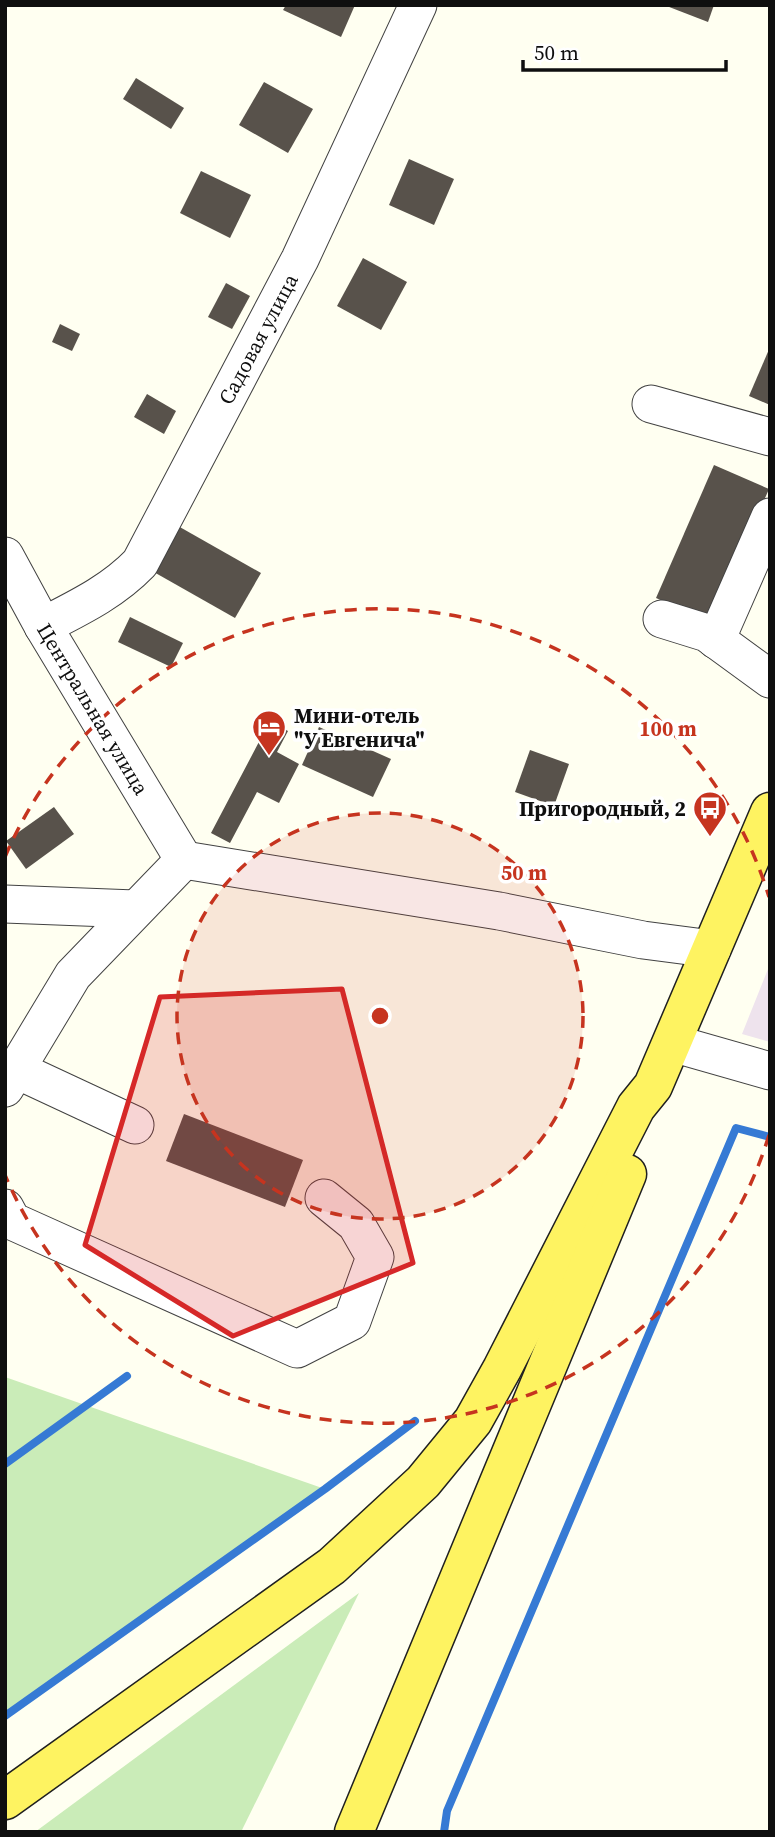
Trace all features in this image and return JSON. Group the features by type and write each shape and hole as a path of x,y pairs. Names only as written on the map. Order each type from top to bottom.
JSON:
{"main road":[{"path":"5,1801 332,1566 424,1482 473,1421 672,1043 770,811"},
{"path":"354,1832 650,1116 644,1096"},
{"path":"334,1832 644,1096"},
{"path":"380,1832 478,1532"}],"street":[{"name":"Садовая улица","path":"43,626 106,593 124,580 140,563 300,259 418,5"},
{"path":"651,404 770,437"},
{"path":"716,640 770,517"},
{"name":"Центральная улица","path":"5,556 43,626 184,860"},
{"path":"662,619 706,633 770,679"},
{"path":"135,1125 11,1079 73,975 184,860 499,911 643,940 712,949"},
{"path":"5,904 135,909"},
{"path":"672,1043 770,1070"},
{"path":"5,1208 12,1221 297,1349 352,1321 375,1257 356,1224 324,1198"}],"highlighted area":[{"path":"342,989 413,1263 233,1336 85,1245 160,997"}],"shaded area":[{"path":"770,964 770,1042 742,1034"}],"green space":[{"path":"5,1377 325,1489 5,1716"},
{"path":"359,1593 241,1832 35,1832"}],"building":[{"path":"286,5 355,5 341,37 283,10"},
{"path":"664,5 714,5 708,22"},
{"path":"136,78 184,108 171,129 123,99"},
{"path":"264,82 313,109 288,153 239,125"},
{"path":"409,159 454,179 434,225 389,205"},
{"path":"201,171 251,195 230,238 180,213"},
{"path":"363,258 407,282 381,330 337,306"},
{"path":"226,283 250,296 232,329 208,317"},
{"path":"60,324 80,334 72,351 52,342"},
{"path":"770,347 770,405 749,396"},
{"path":"147,394 176,411 164,434 134,417"},
{"path":"714,465 769,489 711,622 656,598"},
{"path":"178,526 261,573 235,618 152,571"},
{"path":"130,617 183,643 171,667 118,642"},
{"path":"270,721 288,731 277,752 299,764 279,803 257,792 230,843 211,833"},
{"path":"319,727 391,759 373,797 302,765"},
{"path":"530,750 569,764 554,806 515,792"},
{"path":"54,807 74,834 26,869 6,841"},
{"path":"184,1114 303,1160 285,1207 166,1161"}],"waterway":[{"path":"444,1832 447,1811 736,1128 770,1137"},
{"path":"5,1464 127,1376"},
{"path":"5,1716 325,1489 415,1421"}],"place":[{"name":"Мини-отель \"У Евгенича\"","path":"269,757"},
{"name":"Пригородный, 2","path":"710,838"}]}
